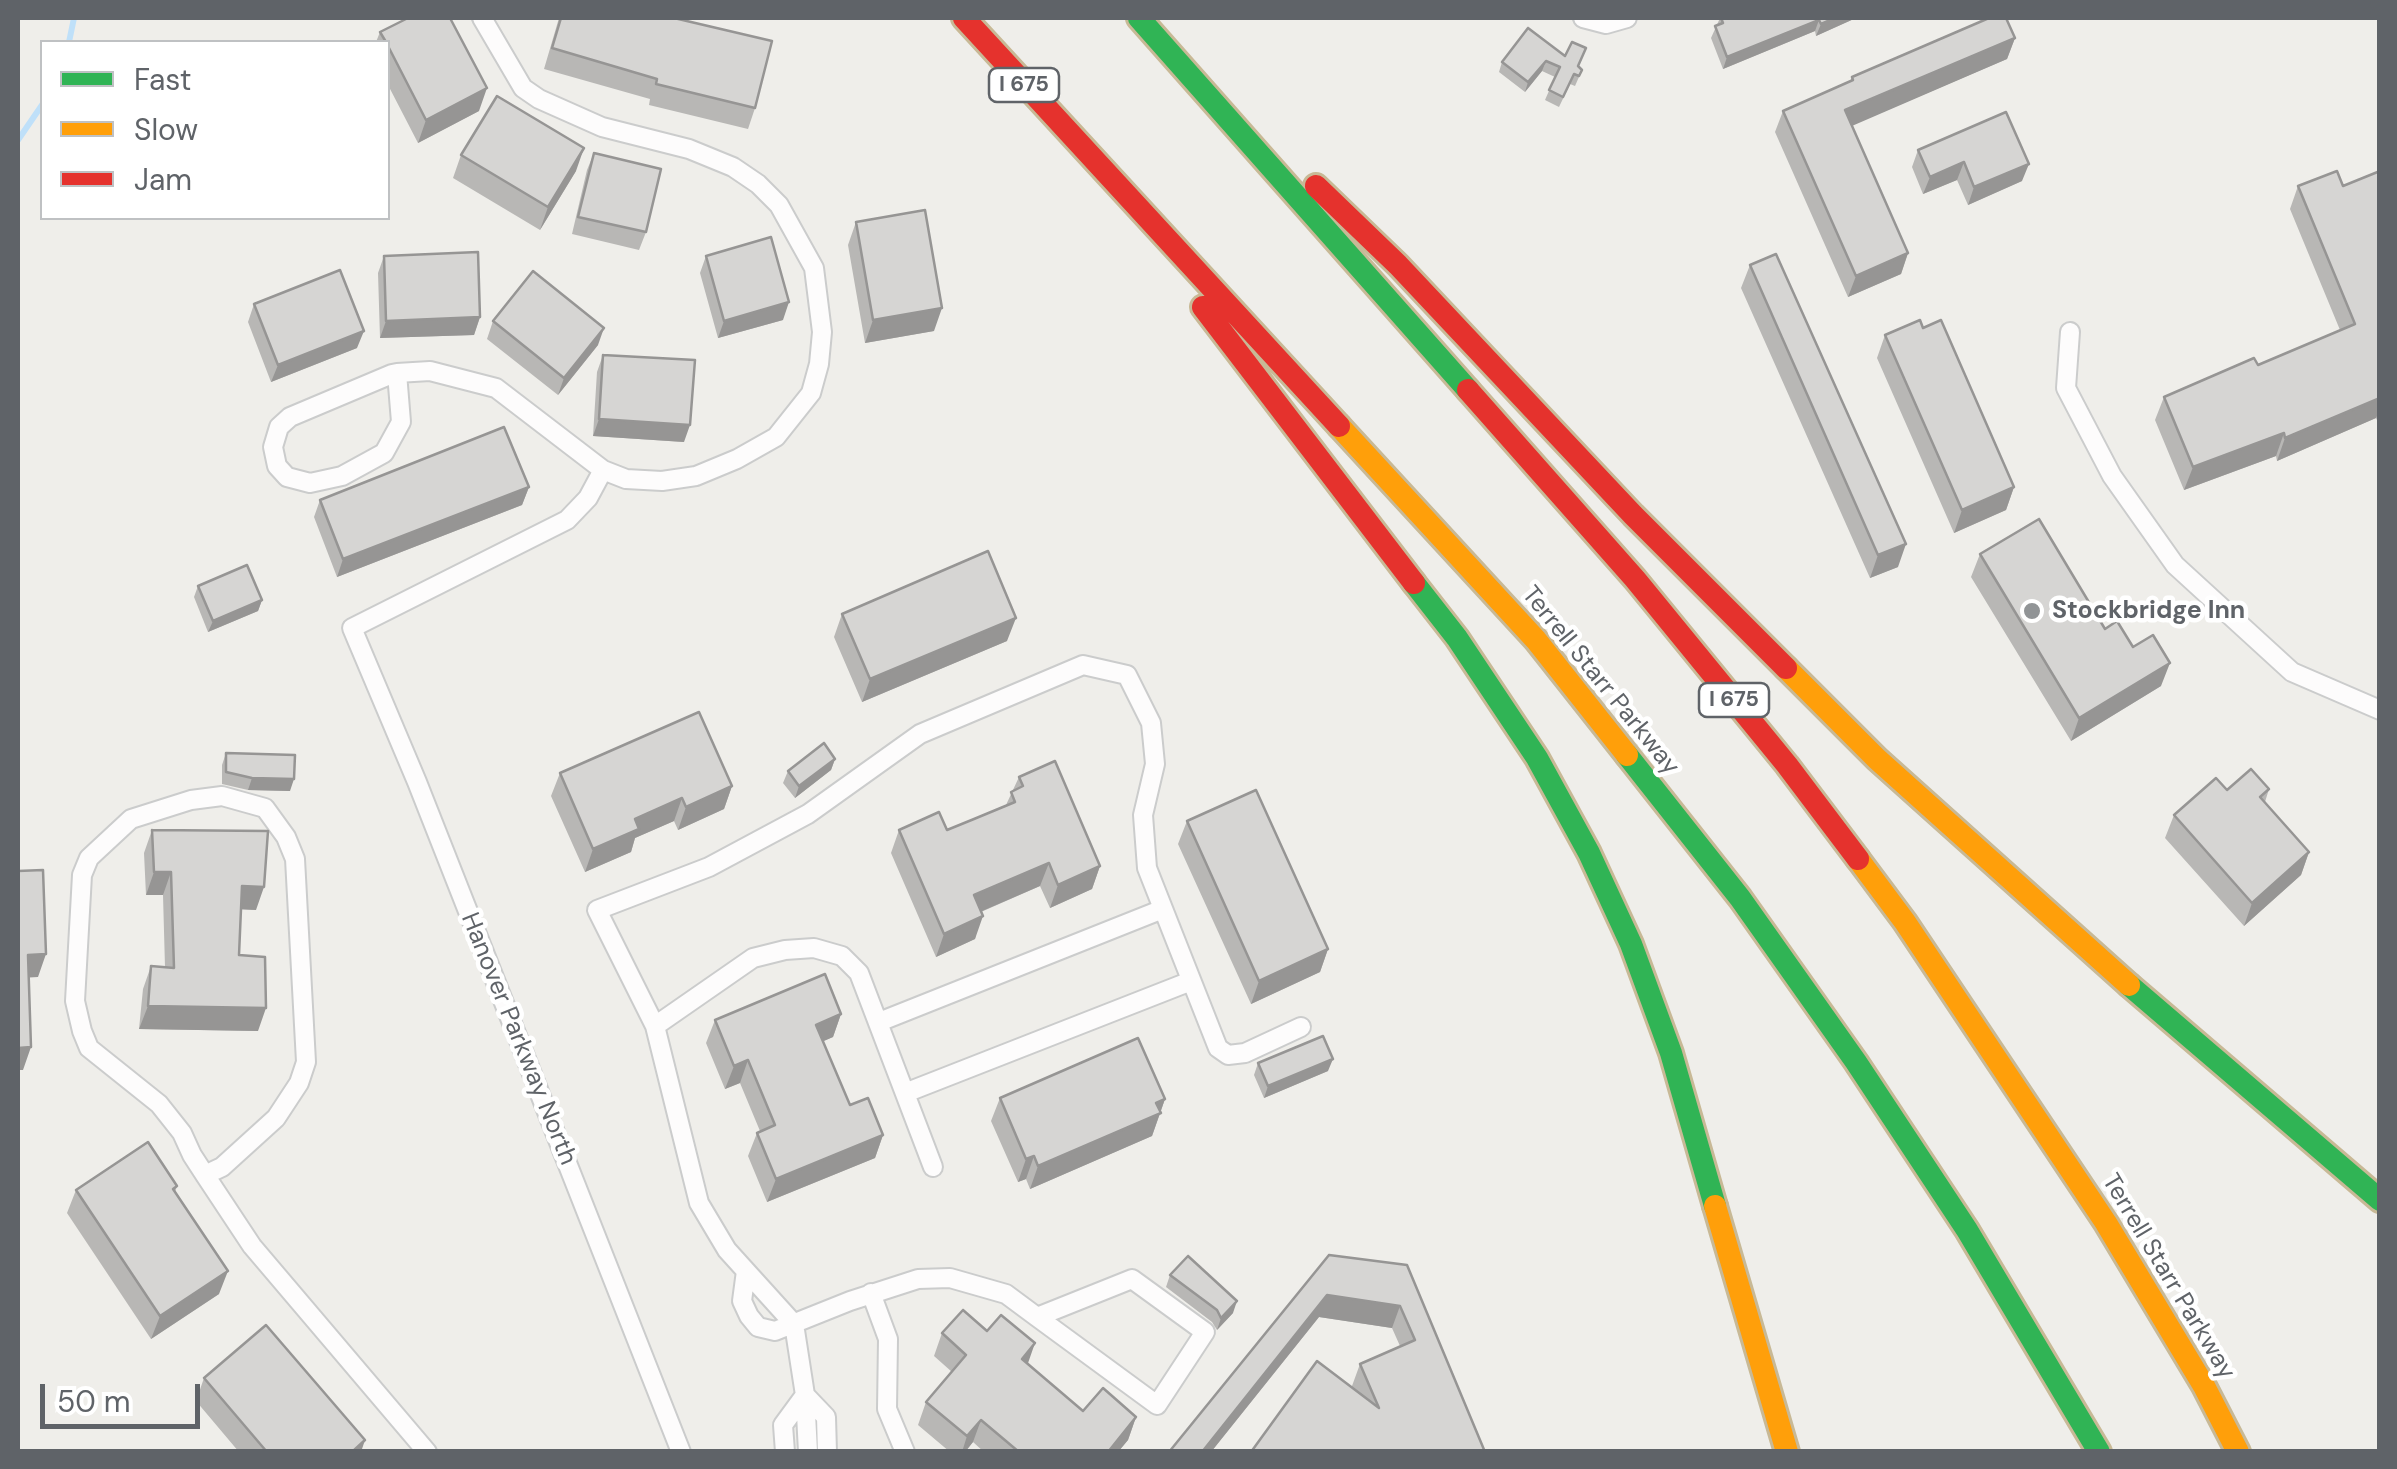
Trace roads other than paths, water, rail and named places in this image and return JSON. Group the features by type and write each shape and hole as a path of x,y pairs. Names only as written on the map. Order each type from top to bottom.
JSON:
{"highway":[{"name":"Terrell Starr Parkway","path":"964,18 1536,640 1740,898 1922,1160 2099,1452"},
{"name":"Terrell Starr Parkway","path":"1139,18 1636,579 1786,765 1916,938 2106,1222 2238,1452"},
{"path":"1162,43 1398,264 1632,516 1877,760 2100,960 2380,1200"},
{"path":"1085,152 1457,638 1537,758 1589,853 1631,944 1672,1053 1787,1452"}],"street":[{"path":"397,373 401,422 384,453 342,476 310,484 287,476 277,466 273,447 279,428 290,417 397,373 430,371 496,388 603,470 626,478 662,480 696,476 776,437 811,393 820,364 822,332 814,268 793,225 758,184 733,167 689,149 602,127 539,99 523,88 482,18"},
{"path":"1584,18 1606,24 1627,18"},
{"path":"2070,332 2066,388 2112,476 2175,565 2292,672 2380,710"},
{"name":"Hanover Parkway North","path":"603,470 588,498 567,520 352,628 417,782 680,1452"},
{"path":"808,1452 805,1395 794,1324 712,1228 699,1203 655,1026 598,910 709,866 808,814 920,734 1083,664 1127,675 1140,694 1151,723 1154,764 1144,814 1147,868 1218,1048 1228,1056 1245,1053 1301,1027"},
{"path":"205,1175 222,1167 276,1118 299,1083 306,1062 295,859 286,837 265,808 222,796 191,800 131,819 89,858 82,874 75,1001 89,1048 159,1104 182,1133 205,1175 252,1246 427,1452"},
{"path":"879,1022 1163,909"},
{"path":"655,1026 753,958 814,948 842,956 860,972 933,1166"},
{"path":"905,1092 1190,982"},
{"path":"746,1271 742,1300 758,1327 775,1332 918,1278 950,1278 1006,1294 1157,1405 1205,1332 1132,1279 1037,1316"},
{"path":"871,1293 888,1338 887,1409 905,1452"},
{"path":"784,1452 783,1425 805,1395"},
{"path":"805,1395 826,1418 827,1452"}],"waterway":[{"path":"69,40 74,18"},
{"path":"18,140 40,108"}],"place":[{"name":"Stockbridge Inn","path":"2032,611"}]}
